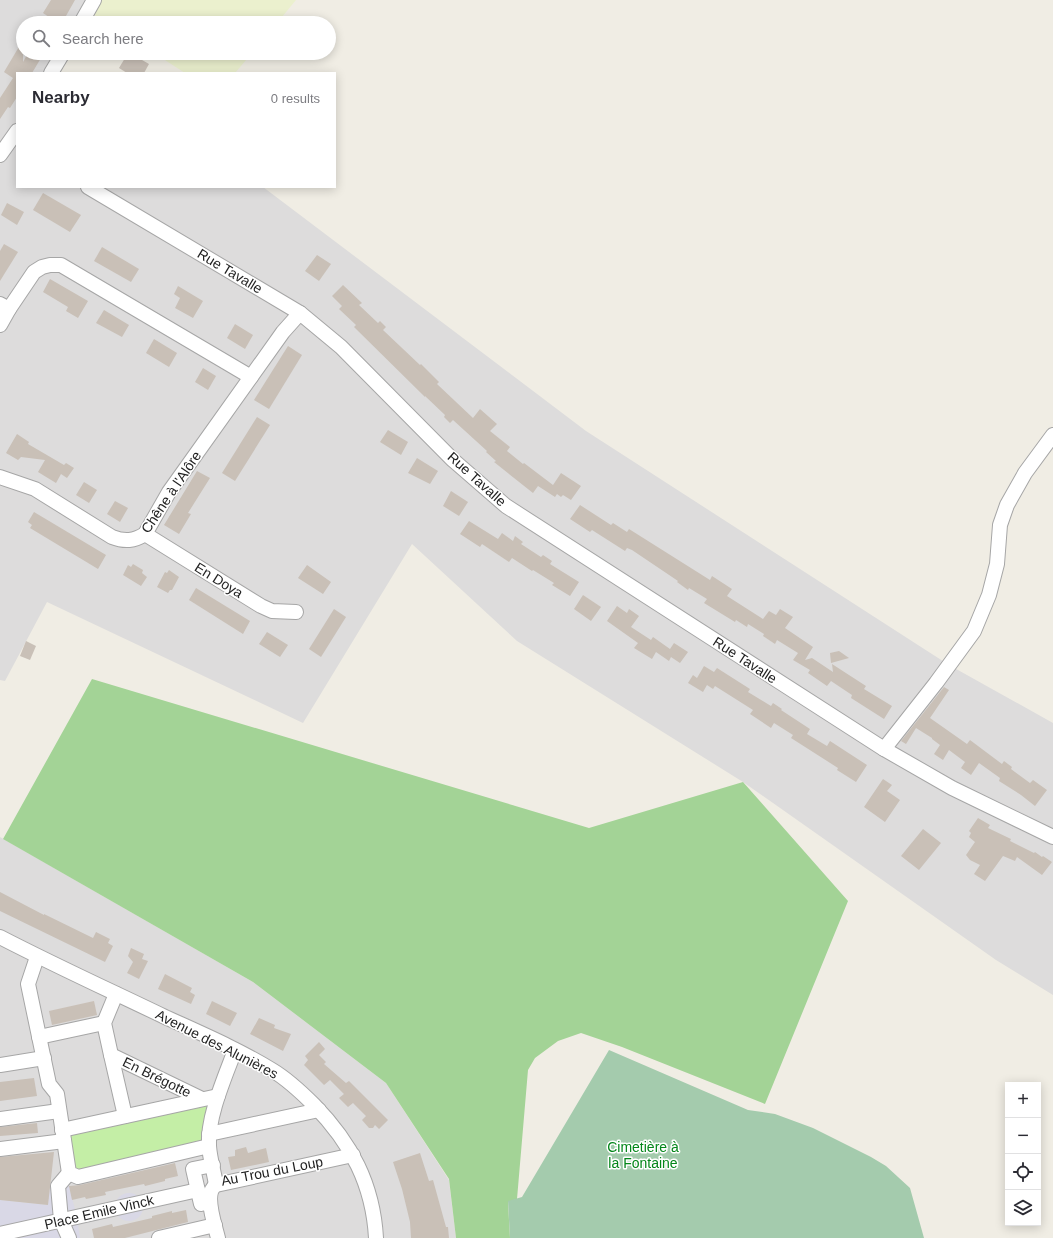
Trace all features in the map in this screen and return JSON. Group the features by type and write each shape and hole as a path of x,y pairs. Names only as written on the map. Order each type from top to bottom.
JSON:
{"street":[{"path":"85,16 94,0"},
{"path":"52,72 59,60"},
{"path":"0,155 15,138"},
{"name":"Rue Tavalle","path":"90,188 300,313 341,347 453,460 506,506 884,749 952,788 1053,837"},
{"path":"0,325 5,306 34,272 42,267 61,265 250,377"},
{"name":"Chêne à l'Alôre","path":"0,477 35,489 112,537 120,540 139,538 145,534 169,492 250,377 283,332 300,313"},
{"path":"884,749 936,683 974,631 989,595 997,564 1000,526 1008,505 1025,473 1053,436"},
{"name":"En Doya","path":"145,534 261,606 272,611 296,612"},
{"name":"Avenue des Alunières","path":"0,939 235,1050 286,1079 319,1110 337,1130 353,1155 372,1201 376,1238"},
{"path":"37,957 28,984 49,1084 56,1094 59,1111 69,1173 58,1186 61,1220 69,1238"},
{"path":"39,1038 104,1023 116,994"},
{"name":"En Brégotte","path":"104,1023 125,1116"},
{"name":"Au Trou du Loup","path":"235,1050 218,1096 209,1140 216,1185 353,1155"},
{"name":"En Brégotte","path":"111,1055 202,1100"},
{"path":"0,1065 44,1058"},
{"name":"En Brégotte","path":"0,1149 63,1136 125,1116 218,1096"},
{"path":"69,1173 78,1177 319,1110"},
{"path":"0,1119 59,1111"},
{"path":"210,1202 201,1204 193,1169 213,1165"},
{"path":"159,1238 216,1232 210,1202 211,1190 216,1185"},
{"name":"Place Emile Vinck","path":"0,1234 198,1190"}],"shaded area":[{"path":"0,0 88,0 78,16 16,16 16,60 53,60 47,72 16,72 16,122 0,146"},
{"path":"16,141 16,188 264,188 586,431 949,665 1053,723 1053,995 996,960 743,782 517,641 412,544 303,723 47,602 5,681 0,680 0,164"},
{"path":"0,837 253,982 386,1083 449,1180 456,1238 0,1238"},
{"path":"50,1186 69,1186 77,1217 80,1238 0,1238 0,1200 48,1205"},
{"path":"129,1193 139,1197 143,1207 139,1217 129,1221 119,1217 115,1207 119,1197"}],"green space":[{"path":"101,0 296,0 283,16 96,16 93,14"},
{"path":"165,60 246,60 236,72 183,72"},
{"path":"92,679 589,828 743,782 848,901 765,1104 622,1047 581,1033 558,1041 535,1058 528,1070 517,1199 508,1202 510,1238 456,1238 449,1179 386,1083 253,982 3,839"},
{"name":"Cimetière à la Fontaine","path":"609,1050 748,1110 775,1114 813,1128 871,1157 886,1166 910,1188 924,1238 510,1238 508,1201 522,1197"},
{"path":"208,1103 204,1138 202,1142 75,1171 69,1135"}],"building":[{"path":"51,0 75,0 66,16 48,16 43,13"},
{"path":"16,52 16,60 23,60 23,62 24,60 40,60 33,72 16,72 16,99 0,119 0,98 13,78 4,72"},
{"path":"124,60 142,60 149,64 145,72 125,72 119,68"},
{"path":"43,193 81,215 70,232 33,210"},
{"path":"7,203 24,212 17,225 1,215"},
{"path":"4,244 18,252 0,281 0,251"},
{"path":"102,247 139,269 131,282 94,261"},
{"path":"317,255 331,264 319,281 305,271"},
{"path":"50,279 88,301 78,318 66,311 68,307 43,292"},
{"path":"343,285 362,303 359,305 378,323 380,321 386,327 383,330 420,365 421,364 439,382 437,384 473,418 480,409 497,424 490,431 510,447 507,451 553,485 561,473 581,486 571,500 563,495 561,497 557,494 555,497 538,486 533,493 494,462 496,461 486,452 487,451 453,420 450,423 444,417 445,415 354,327 356,325 339,309 342,306 332,296"},
{"path":"178,286 203,301 193,318 175,308 180,298 174,294"},
{"path":"104,310 129,325 122,337 96,323"},
{"path":"235,324 253,335 245,349 227,338"},
{"path":"154,339 177,353 169,367 146,353"},
{"path":"288,346 302,355 269,409 254,400"},
{"path":"203,368 216,376 208,390 195,382"},
{"path":"257,417 270,425 235,481 222,473"},
{"path":"388,430 408,442 401,455 380,442"},
{"path":"17,434 29,442 28,444 64,465 66,463 74,468 67,478 61,474 56,483 38,472 45,460 21,457 18,460 6,453"},
{"path":"417,458 438,471 430,484 408,473"},
{"path":"197,471 210,478 188,513 191,514 179,534 164,525"},
{"path":"84,482 97,490 89,503 76,495"},
{"path":"451,491 468,502 459,516 443,506"},
{"path":"115,501 128,508 120,522 107,514"},
{"path":"580,505 611,525 613,523 627,532 629,529 710,580 712,576 732,589 727,596 763,619 769,611 776,615 780,609 793,617 785,628 813,647 805,660 812,658 833,672 832,664 866,686 864,689 892,706 884,719 851,698 852,695 831,681 827,686 808,673 810,670 793,660 798,653 777,640 775,644 763,636 764,634 748,624 747,627 736,620 735,622 704,603 707,599 689,588 688,590 677,582 678,581 632,550 627,548 625,551 592,530 590,532 570,519"},
{"path":"34,512 106,555 98,569 30,528 32,525 28,522"},
{"path":"469,521 498,539 502,533 513,541 515,536 523,542 521,544 541,557 543,555 552,561 550,564 579,582 570,596 552,585 554,583 512,558 509,562 482,544 480,547 460,534"},
{"path":"133,564 143,570 142,573 147,577 141,586 123,575 128,565 131,567"},
{"path":"307,565 331,582 323,594 298,578"},
{"path":"169,570 179,577 172,590 168,593 157,587 165,572 167,573"},
{"path":"196,588 250,621 243,634 189,600"},
{"path":"583,595 601,607 591,621 574,609"},
{"path":"617,606 627,613 629,609 639,616 631,627 651,640 653,637 670,649 674,643 688,652 680,663 671,657 669,661 656,652 652,659 634,648 638,643 607,621"},
{"path":"334,609 346,617 321,657 309,649"},
{"path":"267,632 288,645 280,657 259,644"},
{"path":"26,641 36,646 30,660 20,656"},
{"path":"839,651 849,658 831,663 830,653"},
{"path":"704,666 714,672 717,668 750,689 748,692 771,706 773,703 810,729 807,734 827,746 830,741 867,765 856,782 837,770 838,768 791,738 793,735 774,723 771,728 750,714 753,710 715,686 713,689 707,685 703,692 688,683 693,675 697,678"},
{"path":"944,687 949,690 930,718 967,744 970,740 1002,764 1004,761 1012,767 1011,769 1030,783 1033,780 1047,790 1035,806 999,781 1000,778 979,763 971,775 961,768 965,762 949,750 943,760 934,754 940,745 916,728 906,744 901,741"},
{"path":"883,779 892,785 887,791 900,800 885,822 864,807"},
{"path":"978,818 990,825 988,828 1052,862 1042,875 1017,857 1015,861 1003,856 985,881 974,874 980,865 970,860 966,855 975,842 969,837 971,833 969,831"},
{"path":"923,829 941,843 919,870 901,856"},
{"path":"0,892 93,938 96,932 110,939 108,943 113,946 105,962 0,911"},
{"path":"131,948 144,954 142,959 148,961 139,979 127,973 133,962 128,956"},
{"path":"165,974 192,988 190,992 195,995 191,1004 158,989"},
{"path":"94,1001 97,1015 52,1025 49,1011"},
{"path":"212,1001 237,1013 230,1026 206,1014"},
{"path":"259,1018 275,1025 274,1028 291,1034 283,1051 250,1034"},
{"path":"319,1042 325,1049 319,1055 326,1062 324,1064 346,1083 349,1081 388,1120 379,1129 375,1125 373,1128 369,1128 362,1120 366,1116 353,1103 348,1107 339,1098 344,1094 330,1080 324,1085 304,1065 308,1060 305,1056"},
{"path":"34,1078 37,1096 0,1101 0,1082"},
{"path":"37,1123 38,1133 0,1136 0,1127"},
{"path":"246,1147 248,1153 266,1148 269,1162 231,1170 228,1157 235,1156 235,1150"},
{"path":"54,1152 48,1205 0,1200 0,1157"},
{"path":"420,1153 429,1181 433,1180 446,1227 448,1227 449,1238 411,1238 410,1222 402,1189 393,1162"},
{"path":"175,1163 178,1176 165,1179 165,1181 145,1186 144,1184 105,1192 106,1195 72,1200 69,1186 80,1185"},
{"path":"186,1210 188,1222 125,1238 94,1238 92,1229 112,1224 113,1227 152,1218 152,1216 172,1211 172,1213"}]}
